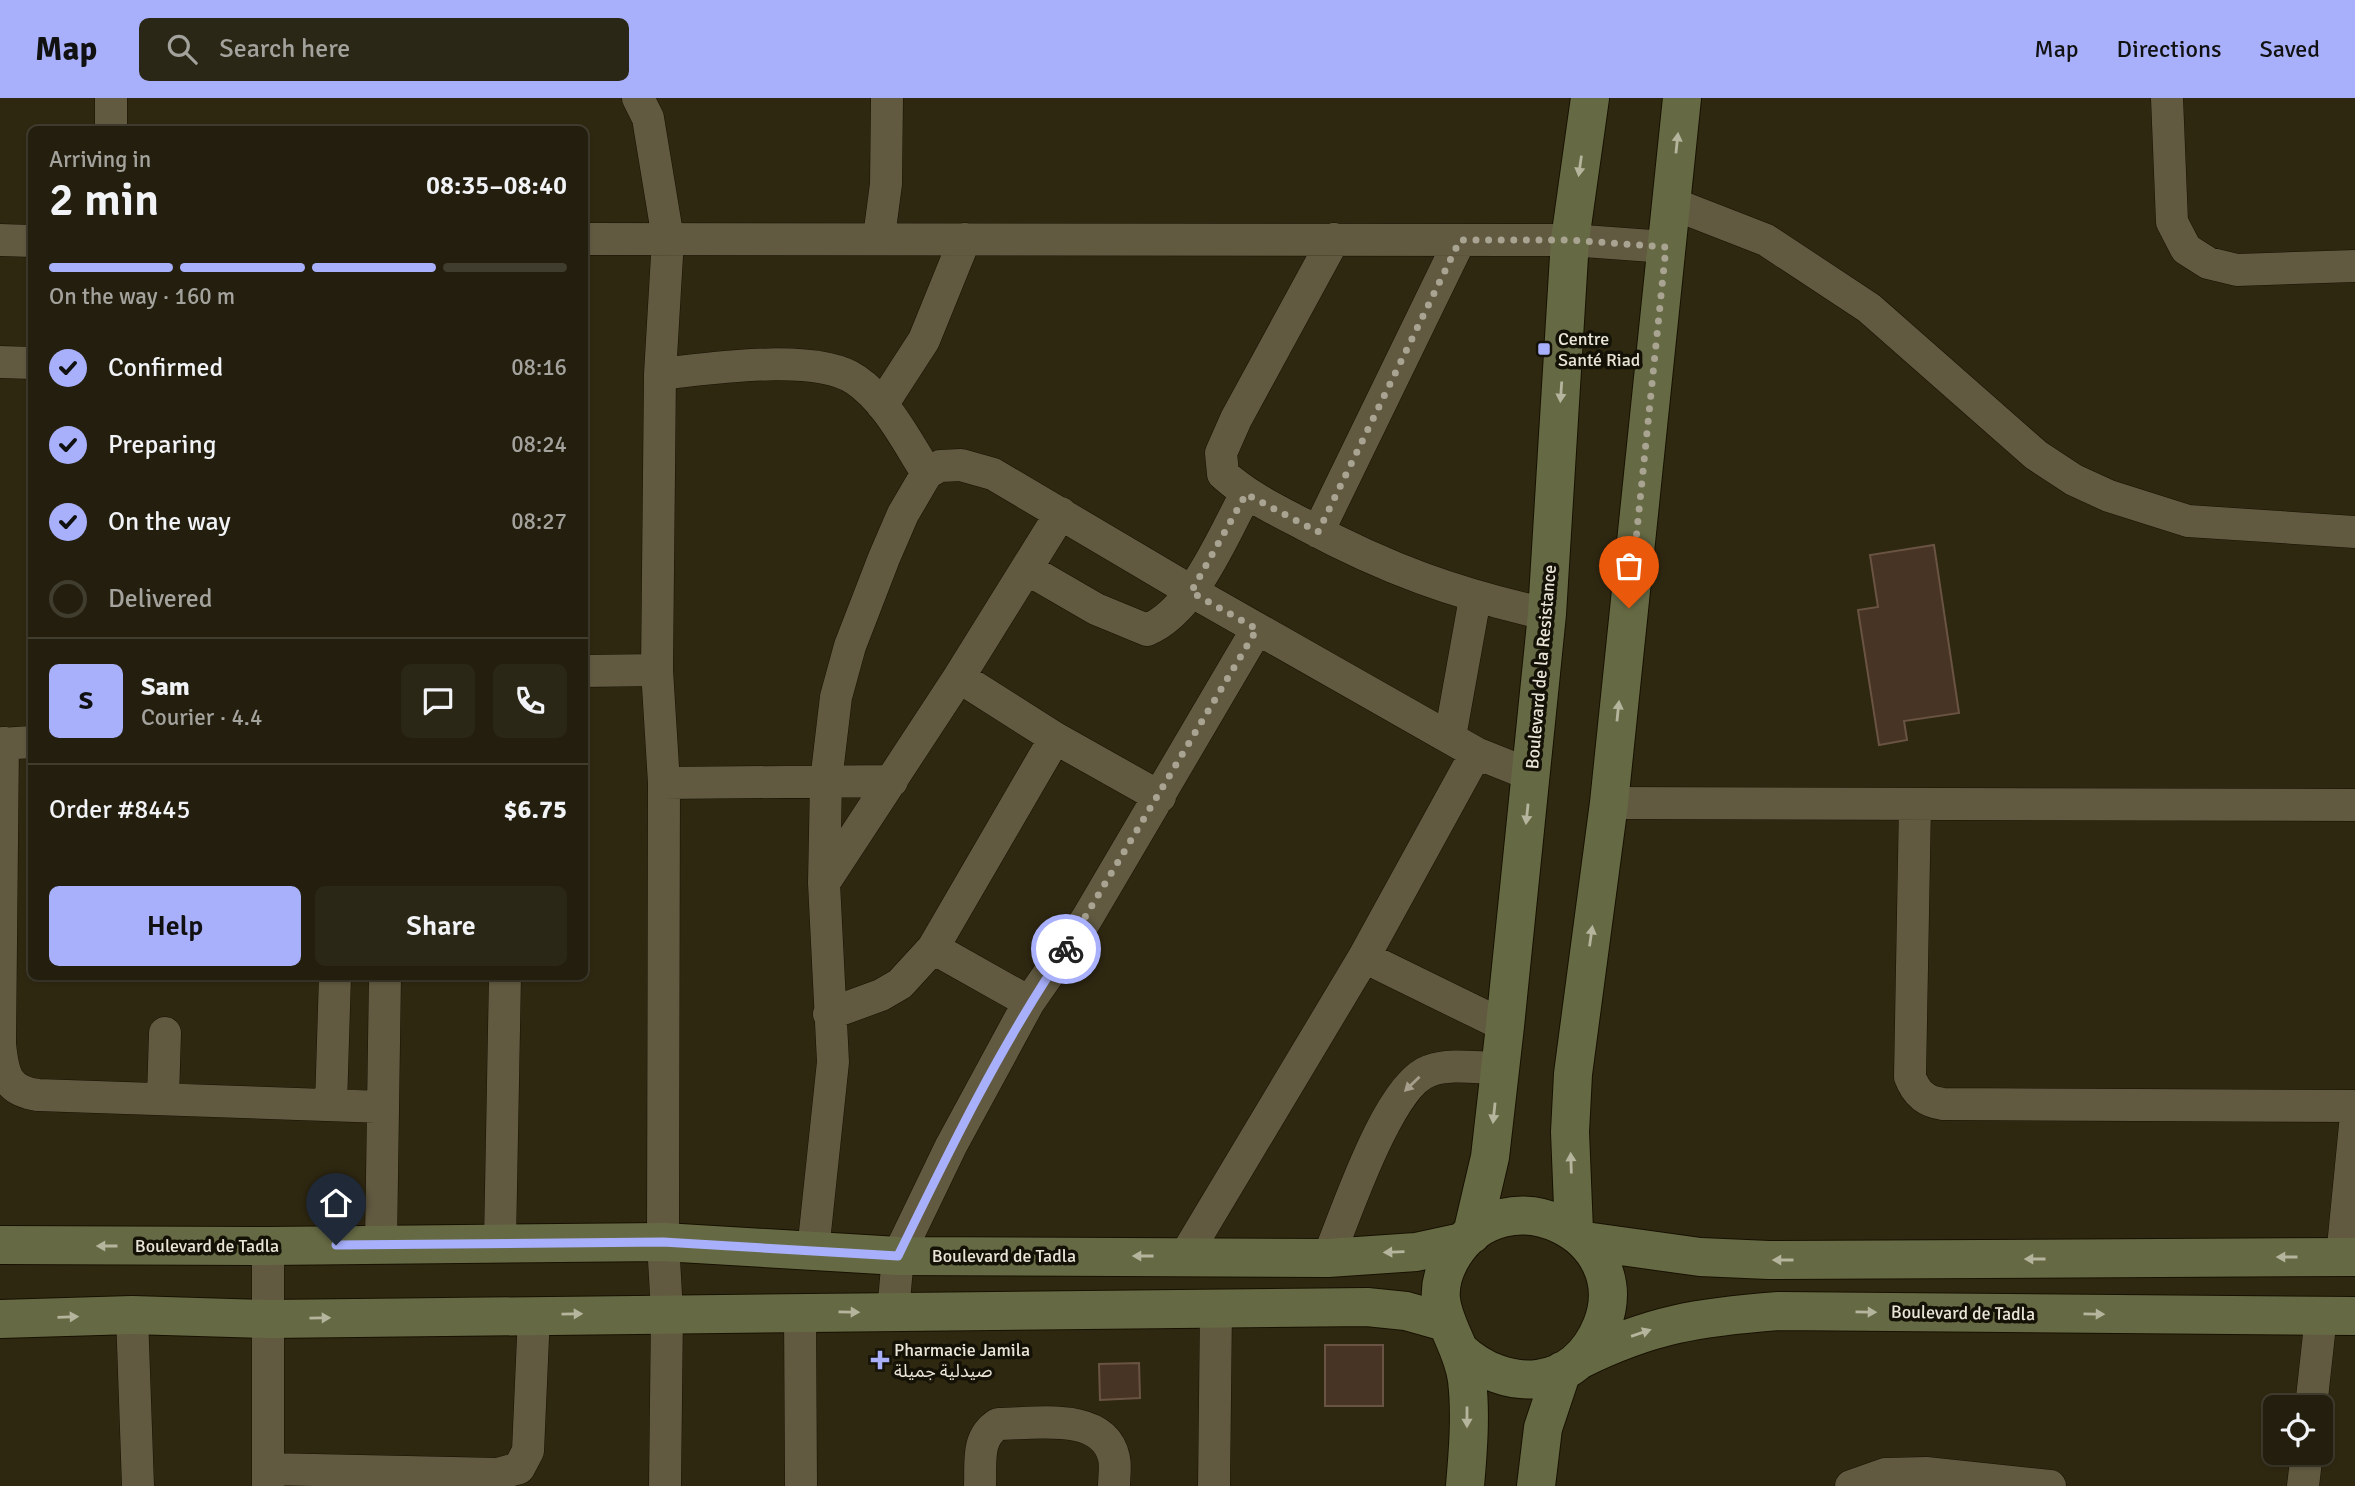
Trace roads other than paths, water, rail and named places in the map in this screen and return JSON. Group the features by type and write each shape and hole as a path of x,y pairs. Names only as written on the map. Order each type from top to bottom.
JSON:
{"main road":[{"name":"Boulevard de la Resistance","path":"1465,1486 1467,1380 1441,1306 1445,1272 1467,1238 1490,1157 1547,614 1570,240 1590,98"},
{"path":"1536,1486 1543,1428 1570,1365 1598,1333 1607,1301 1605,1280 1598,1259 1580,1236 1570,1132 1573,1074 1609,803 1682,98"},
{"path":"1467,1238 1487,1223 1522,1215 1541,1216 1580,1236 1700,1257 1769,1260 2348,1257"},
{"name":"Boulevard de Tadla","path":"0,1245 268,1247 663,1242 898,1256 1328,1258 1416,1252 1467,1238"},
{"path":"0,1319 132,1315 268,1319 667,1312 893,1313 1367,1307 1406,1311 1452,1336 1478,1367 1500,1377 1525,1380 1570,1365"},
{"name":"Boulevard de Tadla","path":"1570,1365 1612,1343 1665,1324 1779,1311 2338,1316"}],"street":[{"path":"111,98 111,126"},
{"path":"638,98 648,118 668,239 660,374 657,670 664,783 663,1242 667,1312 665,1486"},
{"path":"879,237 886,184 887,98"},
{"path":"2167,98 2172,222 2186,249 2208,263 2236,270 2355,266"},
{"path":"1671,203 1766,240 1870,308 2036,455 2074,480 2109,496 2188,521 2355,532"},
{"path":"588,239 879,237 1159,242 1334,239 1570,240 1666,247"},
{"path":"882,405 905,373 929,331 965,239"},
{"path":"1334,239 1221,453 1223,474 1246,494 1318,532 1422,581 1475,598 1547,614"},
{"path":"0,240 28,241"},
{"path":"1318,532 1460,240"},
{"path":"0,362 28,363"},
{"path":"660,374 732,366 837,369 858,381 882,405 927,473"},
{"path":"813,1251 833,1062 824,883 826,781 836,697 850,646 903,514 927,473 940,466 961,464 993,474 1191,592 1463,745 1531,775"},
{"path":"1027,569 1097,609 1147,630 1173,614 1191,592 1246,494"},
{"path":"824,883 959,677 1061,513"},
{"path":"1185,1256 1364,957 1463,745 1475,598"},
{"path":"893,1313 898,1256 951,1146 1030,1002 1086,920 1257,629"},
{"path":"588,671 657,670"},
{"path":"959,677 1055,738 1160,797"},
{"path":"829,1014 881,995 900,984 933,948 1055,738"},
{"path":"12,743 0,1044 2,1070 7,1082 15,1089 38,1095 383,1107"},
{"path":"664,783 892,781"},
{"path":"1609,803 2355,805"},
{"path":"1915,804 1910,1076 1918,1093 1926,1099 1943,1104 2355,1106"},
{"path":"933,948 1030,1002"},
{"path":"1364,957 1505,1026"},
{"path":"331,1105 335,980"},
{"path":"381,1244 385,980"},
{"path":"500,1242 505,980"},
{"path":"163,1098 166,1033"},
{"path":"1328,1258 1378,1136 1404,1091 1427,1071 1444,1067 1499,1068"},
{"path":"2348,1257 2355,1125"},
{"path":"268,1247 268,1478 498,1474 520,1477 528,1451 534,1315"},
{"path":"1214,1486 1216,1310"},
{"path":"800,1311 801,1486"},
{"path":"132,1315 138,1486"},
{"path":"2315,1395 2338,1316"},
{"path":"980,1486 982,1441 988,1430 998,1424 1082,1426 1096,1431 1108,1444 1114,1459 1114,1486"},
{"path":"2303,1486 2305,1465"},
{"path":"1851,1486 1885,1474 1926,1473 2050,1486"}],"place":[{"name":"Centre Santé Riad","path":"1544,349"},
{"name":"Pharmacie Jamila صيدلية جميلة","path":"880,1360"}]}
